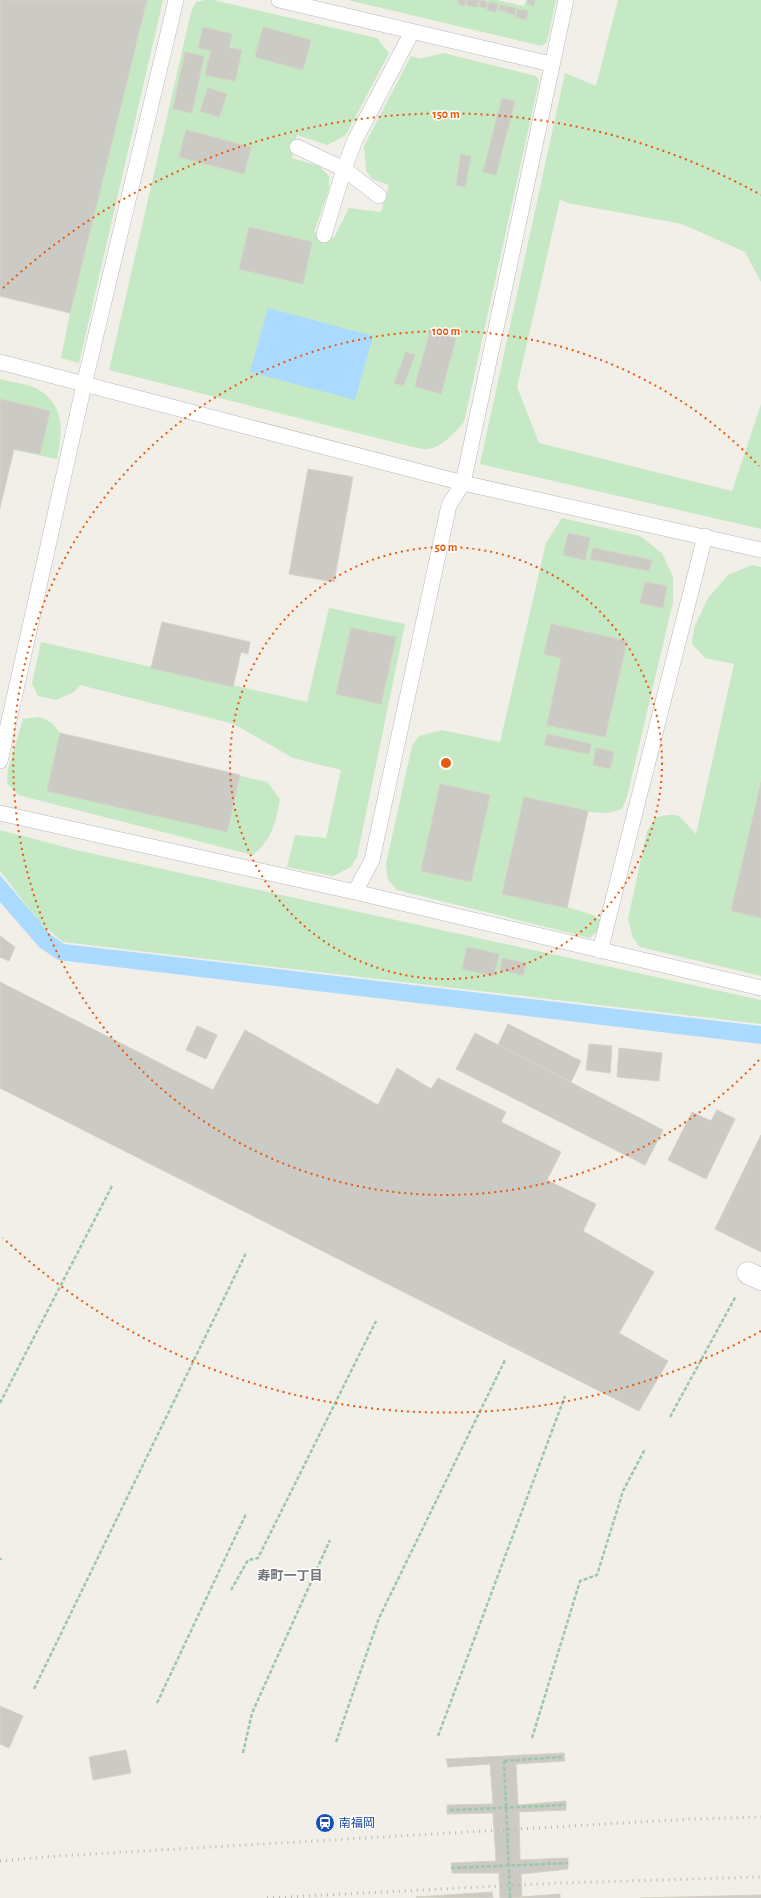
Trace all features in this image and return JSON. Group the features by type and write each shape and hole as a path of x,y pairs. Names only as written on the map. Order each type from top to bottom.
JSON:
{"lane":[{"path":"0,761 84,385 176,0"},
{"path":"279,0 551,64"},
{"path":"355,892 372,860 449,505 463,483 551,64 566,0"},
{"path":"324,235 344,168 355,140 412,32"},
{"path":"297,147 344,168 379,196"},
{"path":"0,362 463,483 705,536 761,550"},
{"path":"600,951 705,536"},
{"path":"0,813 355,892 761,988"}],"path":[{"path":"0,1403 112,1186"},
{"path":"34,1689 246,1253"},
{"path":"670,1417 755,1276"},
{"path":"231,1590 248,1560 258,1558 376,1321"},
{"path":"336,1742 379,1618 505,1360"},
{"path":"438,1736 565,1396"},
{"path":"532,1738 580,1581 597,1575 623,1490 645,1449"},
{"path":"157,1703 246,1514"},
{"path":"243,1753 252,1713 330,1540"},
{"path":"510,1898 504,1761 562,1757"},
{"path":"450,1810 565,1805"},
{"path":"451,1868 568,1863"}],"green space":[{"path":"0,0 163,0 79,363 61,358 70,313 0,296"},
{"path":"213,0 377,38 389,53 346,135 327,145 297,135 292,158 319,166 329,176 329,189 314,232 334,238 349,208 381,212 389,185 372,179 366,170 364,146 411,56 420,59 443,53 536,76 539,81 464,422 439,445 433,448 421,449 109,370 191,12 196,2"},
{"path":"348,0 497,0 524,6 526,0 556,0 547,42 542,46"},
{"path":"618,0 761,0 761,282 745,252 682,224 567,203 560,199 517,387 539,443 732,491 761,404 761,529 480,464 565,73 596,86"},
{"path":"0,379 35,388 47,396 54,404 58,412 61,430 57,459 0,447"},
{"path":"562,518 640,536 662,553 673,577 673,602 627,797 622,809 608,813 588,812 567,907 593,915 602,921 598,930 590,938 397,890 388,880 386,864 412,746 419,736 442,730 500,742 546,543"},
{"path":"752,565 761,567 761,976 640,947 633,938 628,919 647,831 655,818 676,815 680,817 696,834 734,664 705,658 692,644 694,628 708,598 728,575"},
{"path":"329,608 405,624 357,857 351,867 333,876 287,867 295,835 326,838 341,770 293,758 234,724 80,685 74,692 56,700 38,696 32,683 41,642 307,702"},
{"path":"40,717 52,723 60,733 267,782 280,799 275,823 269,836 265,843 253,855 18,795 7,783 8,769 23,719"},
{"path":"0,830 76,850 761,1000 761,1024 63,942 41,924 0,871"}],"water":[{"path":"268,308 373,336 355,400 250,372"},
{"path":"0,875 50,934 64,944 761,1026 761,1044 58,960 39,947 0,902"}],"building":[{"path":"0,0 147,0 70,313 0,296"},
{"path":"459,0 466,0 464,6 458,4"},
{"path":"468,0 479,0 477,7 466,5"},
{"path":"480,0 487,2 486,8 479,7"},
{"path":"528,0 535,0 534,6 527,4"},
{"path":"489,2 498,4 496,12 487,10"},
{"path":"500,5 506,6 505,12 499,10"},
{"path":"507,6 516,8 515,15 506,13"},
{"path":"518,9 528,11 526,20 516,17"},
{"path":"203,27 232,34 229,48 242,50 235,81 205,75 211,51 198,48"},
{"path":"263,27 311,40 303,70 255,57"},
{"path":"185,52 204,56 192,113 173,109"},
{"path":"208,88 227,94 219,117 200,111"},
{"path":"502,98 515,101 496,175 483,172"},
{"path":"186,130 251,147 244,174 179,157"},
{"path":"461,154 471,156 465,187 456,185"},
{"path":"249,227 312,242 303,284 239,269"},
{"path":"430,331 456,338 441,394 415,386"},
{"path":"406,352 415,355 403,386 394,383"},
{"path":"0,399 50,411 40,454 14,449 0,508"},
{"path":"308,469 353,477 334,582 289,574"},
{"path":"568,533 590,538 585,560 563,555"},
{"path":"593,548 652,560 649,571 590,559"},
{"path":"645,582 667,586 663,608 640,603"},
{"path":"162,622 250,642 248,654 241,652 233,687 151,668"},
{"path":"551,624 627,641 605,737 547,725 561,658 544,654"},
{"path":"351,628 396,637 381,704 336,694"},
{"path":"60,733 240,775 227,832 47,791"},
{"path":"547,734 591,744 589,754 544,745"},
{"path":"596,748 614,752 610,769 593,765"},
{"path":"761,782 761,918 731,911"},
{"path":"440,784 490,795 471,882 421,871"},
{"path":"524,797 588,811 567,908 502,894"},
{"path":"0,936 15,947 9,961 0,957"},
{"path":"467,947 499,954 494,976 462,969"},
{"path":"503,958 526,963 523,975 500,970"},
{"path":"0,982 213,1090 245,1030 378,1105 397,1068 431,1089 438,1078 506,1112 501,1122 561,1152 547,1180 596,1204 583,1231 654,1272 619,1333 668,1361 639,1411 0,1088"},
{"path":"508,1024 581,1061 571,1082 498,1045"},
{"path":"197,1026 217,1035 206,1059 186,1050"},
{"path":"475,1033 663,1130 645,1165 456,1069"},
{"path":"589,1044 612,1046 610,1073 586,1070"},
{"path":"619,1048 662,1053 659,1081 617,1077"},
{"path":"717,1110 735,1119 706,1179 668,1160 692,1112 711,1121"},
{"path":"761,1135 761,1252 715,1229"},
{"path":"0,1706 23,1716 9,1748 0,1744"},
{"path":"126,1750 131,1773 93,1780 89,1757"},
{"path":"564,1753 565,1761 516,1764 518,1805 566,1801 566,1810 519,1812 520,1860 568,1858 568,1869 521,1874 522,1897 512,1898 500,1898 499,1873 452,1873 451,1863 496,1861 493,1813 447,1814 447,1805 493,1804 490,1764 448,1767 446,1759"},
{"path":"492,1892 493,1898 416,1897"},
{"path":"560,1894 560,1898 512,1898 522,1897"},
{"path":"761,1895 761,1898 640,1898"}],"railway":[{"path":"0,1861 57,1856 691,1819 761,1817"},
{"path":"267,1898 558,1883 761,1877"}],"place":[{"name":"南福岡","path":"325,1823"}],"district":[{"name":"寿町一丁目","path":"290,1575"}]}
